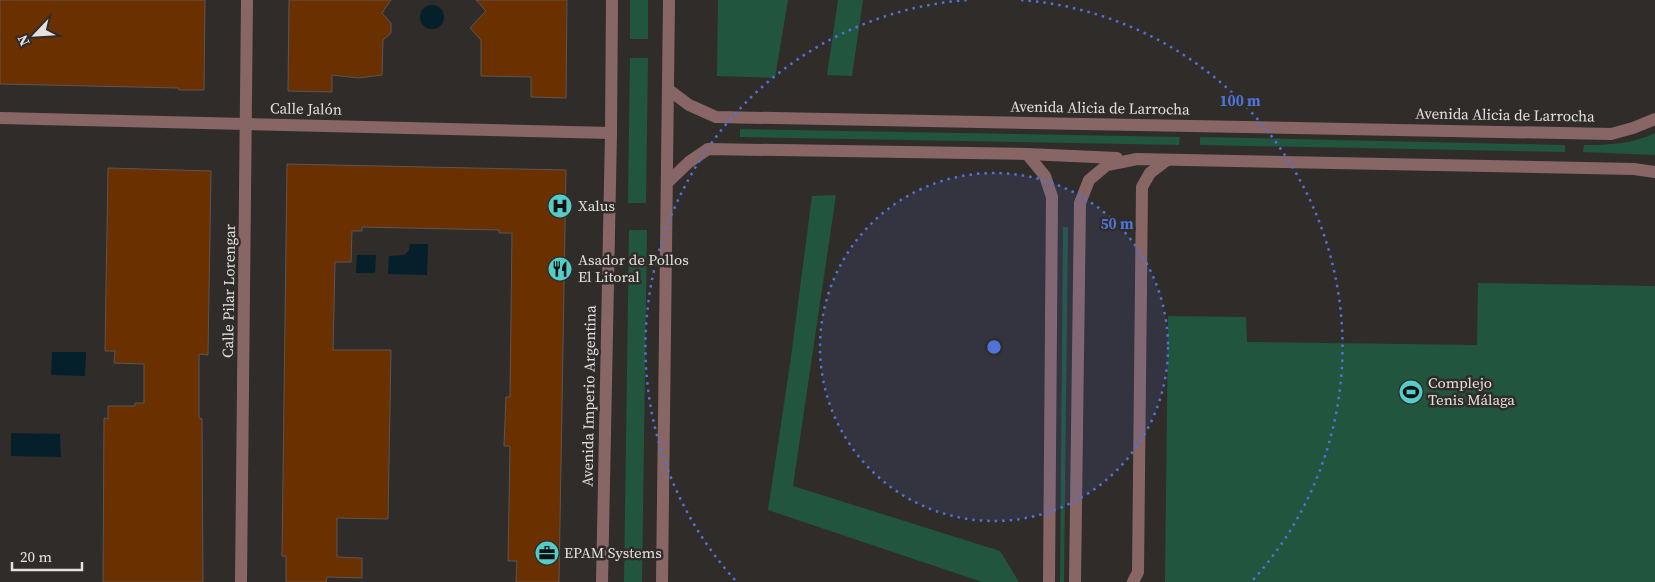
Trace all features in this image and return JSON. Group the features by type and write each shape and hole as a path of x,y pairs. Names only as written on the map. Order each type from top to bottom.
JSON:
{"street":[{"name":"Calle Pilar Lorengar","path":"241,582 247,0"},
{"name":"Avenida Imperio Argentina","path":"602,582 612,0"},
{"path":"662,582 670,0"},
{"name":"Avenida Alicia de Larrocha","path":"669,90 689,104 716,117 1611,134 1634,128 1655,119"},
{"name":"Calle Jalón","path":"0,118 611,133"},
{"path":"667,183 689,162 708,149 1027,154 1167,160 1634,169 1655,172"},
{"path":"1027,154 1045,176 1052,197 1050,582"},
{"path":"1075,582 1080,203 1089,180 1107,165 1137,159"},
{"path":"1133,582 1138,572 1142,187 1150,172 1167,160"}],"green space":[{"path":"630,0 648,0 648,39 630,39"},
{"path":"718,0 788,0 775,78 717,76"},
{"path":"838,0 863,0 852,76 827,75"},
{"path":"630,58 648,58 646,203 628,203"},
{"path":"740,129 1180,137 1179,145 740,137"},
{"path":"1655,133 1655,155 1583,152 1584,145 1602,145 1638,140"},
{"path":"1200,137 1565,145 1565,152 1200,145"},
{"path":"836,195 793,486 1000,551 1019,582 982,582 768,510 791,357 812,196"},
{"path":"1063,227 1068,227 1064,582 1060,582"},
{"path":"629,230 647,230 642,582 624,582"},
{"name":"Complejo Tenis Málaga","path":"1478,283 1655,286 1655,582 1165,582 1168,316 1246,317 1247,342 1477,345"}],"water":[{"path":"432,5 441,8 444,17 441,26 432,29 423,26 420,17 423,8"},
{"path":"410,244 428,244 427,275 388,274 389,256 405,255 409,250"},
{"path":"357,255 376,255 375,273 356,273"},
{"path":"52,352 86,352 85,376 51,375"},
{"path":"11,433 60,434 61,457 11,456"}],"building":[{"path":"0,0 205,0 204,90 0,84"},
{"path":"289,0 391,0 382,13 391,23 391,33 383,40 382,75 358,78 332,75 332,92 288,91"},
{"path":"476,0 567,0 566,98 531,97 531,77 481,76 481,40 470,28 486,11"},
{"path":"287,164 566,170 559,582 516,582 517,561 508,561 510,446 504,446 506,397 510,397 512,233 499,233 499,230 362,227 362,231 352,231 351,262 335,262 333,350 391,350 388,519 337,518 337,557 362,558 362,578 327,577 326,582 286,582 286,556 282,556"},
{"path":"108,168 211,171 208,355 199,354 199,418 202,419 203,582 103,582 104,418 108,419 108,406 135,406 135,403 144,403 144,364 114,363 115,351 105,351"}],"place":[{"name":"Xalus","path":"560,206"},
{"name":"Asador de Pollos El Litoral","path":"560,269"},
{"name":"Complejo Tenis Málaga","path":"1411,392"},
{"name":"EPAM Systems","path":"547,553"}]}
